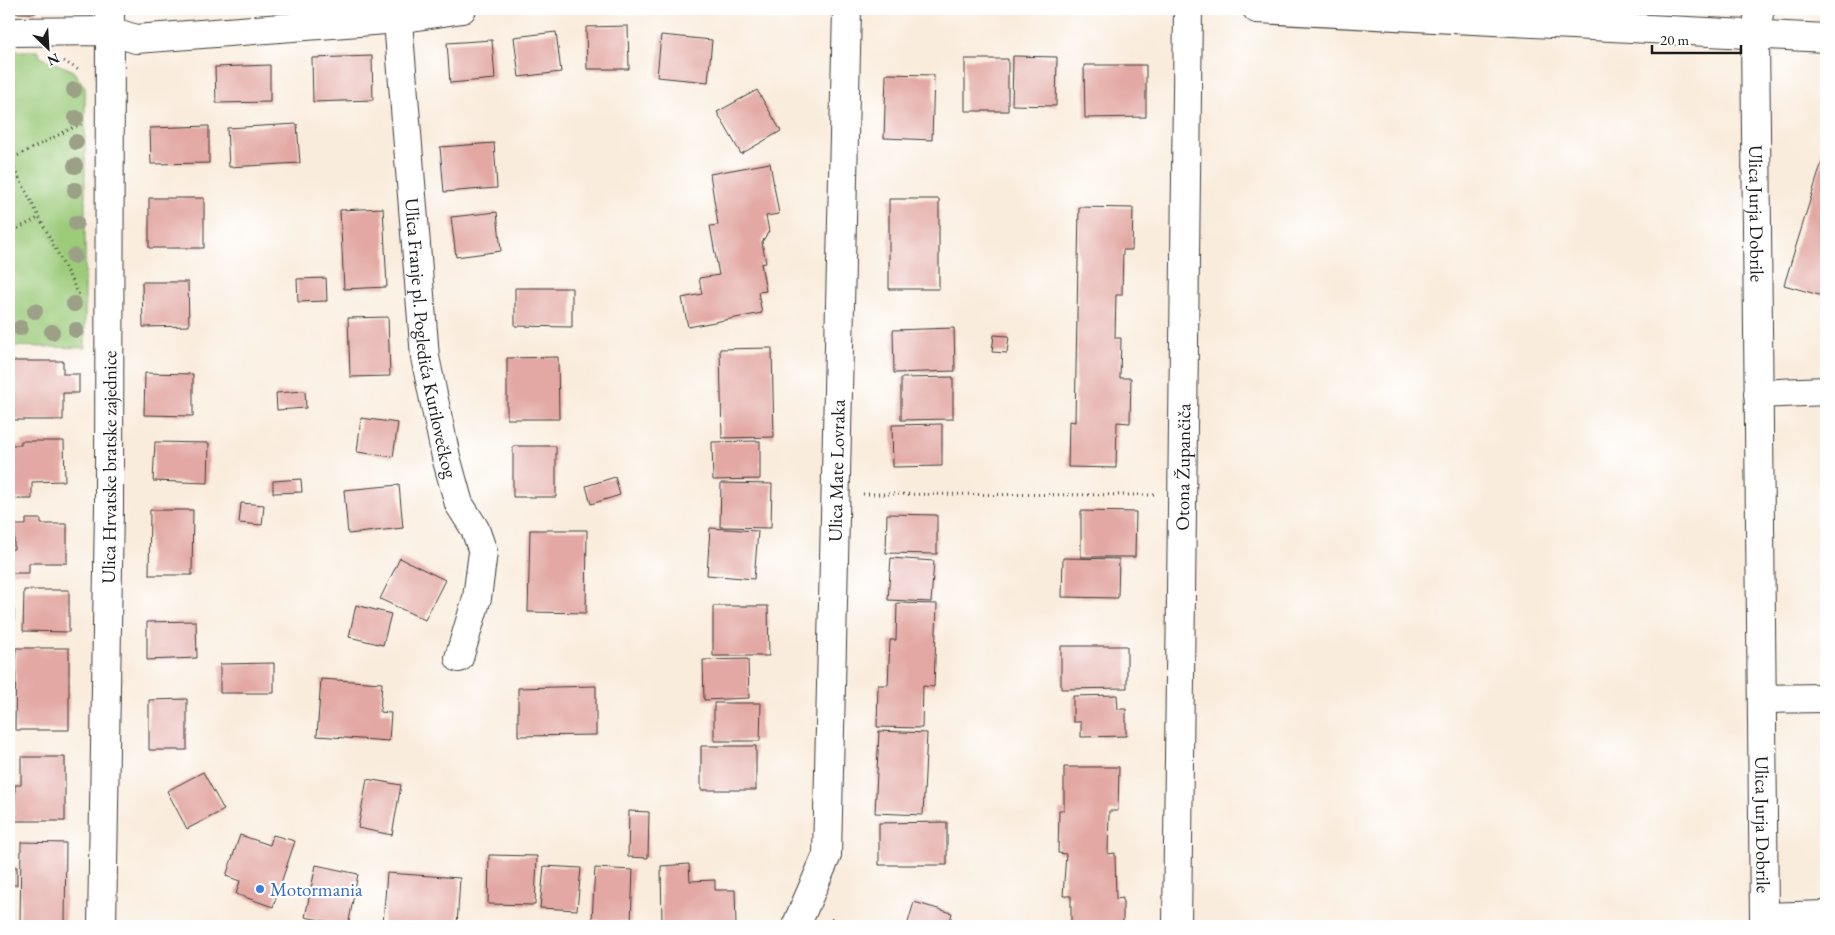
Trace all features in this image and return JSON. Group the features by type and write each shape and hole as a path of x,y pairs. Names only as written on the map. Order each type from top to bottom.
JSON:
{"street":[{"path":"9,32 110,20 136,39 462,9"},
{"name":"Ulica Mate Lovraka","path":"796,926 827,855 847,9"},
{"name":"Otona Župančiča","path":"1177,926 1188,9"},
{"path":"1257,9 1757,21 1826,38"},
{"name":"Ulica Franje pl. Pogledića Kurilovečkog","path":"398,14 425,357 446,457 459,504 475,529 483,552 477,598 459,658"},
{"name":"Ulica Hrvatske bratske zajednice","path":"102,926 109,508 110,20"},
{"name":"Ulica Jurja Dobrile","path":"1757,21 1758,394 1764,918 1826,915"},
{"path":"1758,394 1826,391"},
{"path":"1762,699 1826,698"}],"path":[{"path":"62,59 86,76"},
{"path":"81,298 9,160 83,123"},
{"path":"9,233 38,218"},
{"path":"835,494 1183,495"}],"green space":[{"path":"9,51 39,51 40,57 72,70 85,87 85,348 9,346"}],"building":[{"path":"9,9 36,9 36,13 9,13"},
{"path":"628,26 629,69 587,69 586,27"},
{"path":"556,32 561,72 519,77 514,37"},
{"path":"661,35 712,40 708,82 657,77"},
{"path":"492,40 495,79 450,83 447,43"},
{"path":"372,56 373,100 313,102 312,58"},
{"path":"1013,56 1057,57 1056,106 1012,105"},
{"path":"965,59 1008,59 1008,111 965,111"},
{"path":"270,65 270,102 216,103 215,67"},
{"path":"1084,65 1146,65 1146,117 1085,118"},
{"path":"886,74 934,75 932,140 884,138"},
{"path":"757,90 781,131 741,154 717,112"},
{"path":"297,124 300,163 229,167 227,128"},
{"path":"209,126 209,163 151,164 150,128"},
{"path":"494,143 497,188 444,192 440,147"},
{"path":"1824,155 1826,155 1826,297 1784,285"},
{"path":"770,163 779,214 766,216 769,231 762,242 766,263 761,264 766,291 758,292 762,313 688,327 682,298 702,294 699,278 719,275 710,226 718,225 710,174"},
{"path":"149,198 204,198 204,248 149,248"},
{"path":"889,199 939,199 939,289 889,289"},
{"path":"1079,207 1133,208 1132,250 1123,250 1122,295 1116,295 1115,338 1121,338 1120,378 1131,378 1130,423 1117,422 1116,468 1068,467 1069,421 1075,422"},
{"path":"383,208 387,287 344,289 340,210"},
{"path":"497,212 501,251 456,257 451,217"},
{"path":"326,278 327,301 298,302 297,279"},
{"path":"142,282 188,282 189,326 143,327"},
{"path":"515,288 572,288 572,327 515,326"},
{"path":"388,317 390,376 350,377 348,318"},
{"path":"954,328 955,371 894,373 893,330"},
{"path":"994,335 1009,336 1007,353 992,352"},
{"path":"772,348 774,437 722,438 720,349"},
{"path":"558,357 559,419 507,419 507,358"},
{"path":"9,361 63,361 63,374 79,374 79,393 63,393 63,420 9,420"},
{"path":"145,373 193,374 193,416 144,415"},
{"path":"953,377 953,419 901,420 901,378"},
{"path":"305,391 306,408 277,410 276,393"},
{"path":"361,418 398,423 393,457 357,452"},
{"path":"942,424 942,466 893,467 892,425"},
{"path":"21,441 64,441 65,481 32,482 32,499 9,499 9,445 21,445"},
{"path":"760,441 760,479 713,480 712,442"},
{"path":"155,442 209,443 208,483 153,481"},
{"path":"513,446 556,446 556,497 513,497"},
{"path":"615,477 620,495 591,504 586,486"},
{"path":"301,479 302,492 273,493 273,481"},
{"path":"721,483 772,484 771,528 720,527"},
{"path":"399,485 403,528 348,534 344,490"},
{"path":"241,503 264,505 262,525 239,523"},
{"path":"150,510 193,510 192,575 149,575"},
{"path":"1081,511 1136,512 1135,557 1081,557"},
{"path":"887,514 937,515 937,554 886,553"},
{"path":"26,519 41,519 41,524 67,524 67,563 29,563 29,573 9,573 9,549 14,549 14,525 26,525"},
{"path":"710,528 758,531 754,579 707,575"},
{"path":"530,530 587,530 586,613 528,612"},
{"path":"400,558 445,580 425,620 380,599"},
{"path":"891,558 934,561 931,602 888,600"},
{"path":"1063,558 1119,559 1118,598 1062,597"},
{"path":"24,590 69,590 69,632 23,631"},
{"path":"897,603 937,604 934,687 923,686 922,728 877,727 878,685 888,685 890,640 896,640"},
{"path":"356,605 391,614 383,645 349,637"},
{"path":"713,606 768,606 769,656 713,656"},
{"path":"9,609 14,609 14,631 9,631"},
{"path":"196,621 197,658 147,660 147,622"},
{"path":"1061,646 1127,646 1127,688 1061,689"},
{"path":"16,648 69,648 69,730 15,730"},
{"path":"748,659 749,698 704,700 703,660"},
{"path":"274,663 274,693 220,693 220,664"},
{"path":"321,679 382,683 380,712 391,713 389,741 317,736"},
{"path":"596,686 596,735 518,736 518,688"},
{"path":"1117,695 1118,709 1126,709 1126,736 1081,737 1081,722 1073,722 1073,696"},
{"path":"187,699 187,750 149,750 149,700"},
{"path":"714,703 761,703 760,741 714,741"},
{"path":"879,731 927,733 923,815 875,813"},
{"path":"701,746 756,746 756,790 701,790"},
{"path":"21,757 65,757 65,821 14,821 15,785 21,785"},
{"path":"1064,767 1119,767 1118,811 1109,811 1108,854 1115,853 1116,899 1123,898 1123,926 1071,926 1071,896 1063,896 1066,854 1058,853 1059,810 1064,810"},
{"path":"203,772 224,810 187,829 167,791"},
{"path":"367,779 401,785 392,835 358,828"},
{"path":"629,811 649,812 648,858 628,857"},
{"path":"947,822 947,865 879,865 879,823"},
{"path":"240,835 270,845 273,835 295,841 273,907 236,894 240,881 226,876"},
{"path":"21,842 66,843 65,925 20,925"},
{"path":"489,855 537,856 535,905 488,904"},
{"path":"689,864 690,881 715,880 715,890 735,890 736,926 662,926 661,866"},
{"path":"316,865 358,874 348,926 305,917"},
{"path":"544,866 581,868 577,910 540,908"},
{"path":"9,867 17,867 17,885 9,885"},
{"path":"595,868 633,870 631,922 592,920"},
{"path":"387,873 460,878 457,926 383,923"},
{"path":"914,902 952,913 949,926 907,926"}],"place":[{"name":"Motormania","path":"260,889"}]}
